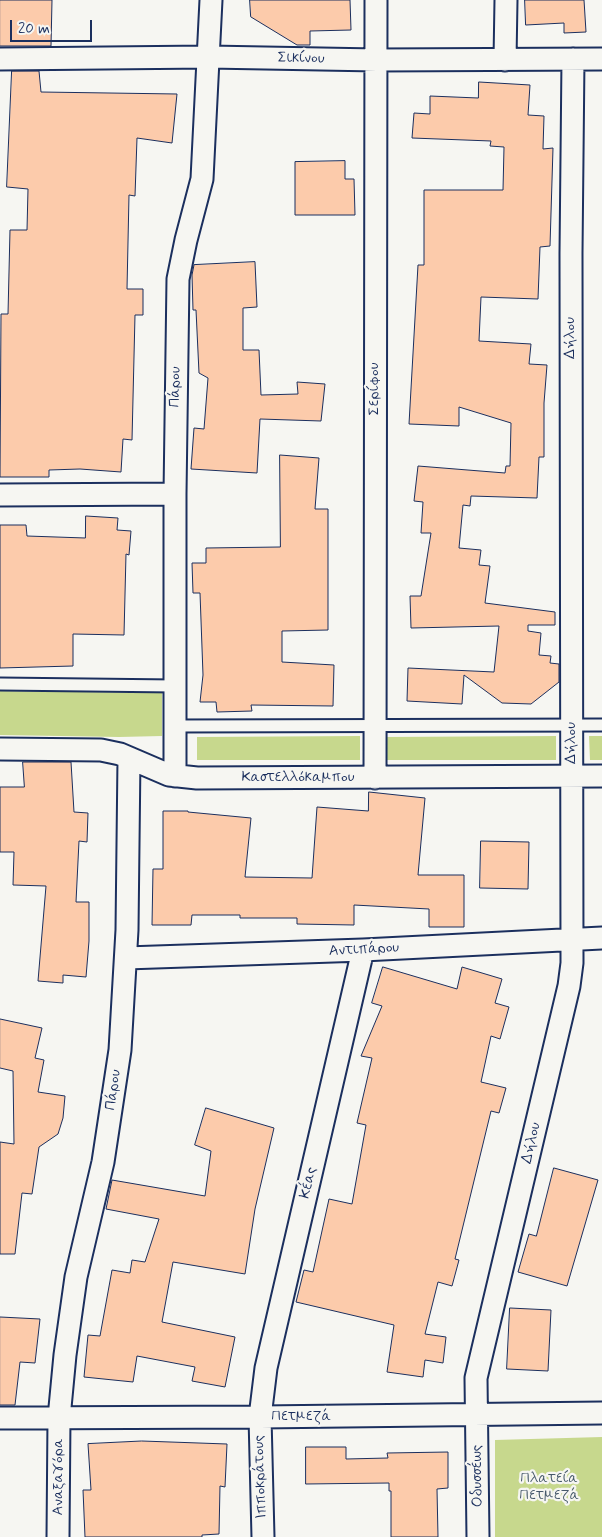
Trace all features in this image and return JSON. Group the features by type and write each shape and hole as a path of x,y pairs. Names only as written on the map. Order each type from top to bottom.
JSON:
{"street":[{"name":"Πάρου","path":"175,776 175,494 178,279 202,179 211,0"},
{"name":"Σερίφου","path":"375,778 376,0"},
{"path":"506,0 506,60"},
{"name":"Σικίνου","path":"0,59 602,59"},
{"name":"Δήλου","path":"477,1415 476,1378 569,986 573,939 571,253 573,59"},
{"path":"0,495 175,494"},
{"name":"Καστελλόκαμπου","path":"0,749 101,750 129,758 157,771 175,776 205,778 602,776"},
{"name":"Πάρου","path":"59,1418 65,1355 76,1276 102,1162 112,1110 120,1050 126,958 129,758"},
{"name":"Αντιπάρου","path":"126,958 363,950 602,938"},
{"name":"Κέας","path":"260,1417 262,1392 270,1351 363,950"},
{"name":"Πετμεζά","path":"0,1418 602,1413"},
{"name":"Οδυσσέως","path":"477,1415 478,1537"},
{"name":"Ιπποκράτους","path":"260,1417 263,1537"},
{"name":"Αναξαγόρα","path":"58,1537 59,1418"}],"lane":[{"path":"0,684 174,686"},
{"path":"175,726 602,725"}],"green space":[{"path":"0,691 162,693 162,736 0,735"},
{"path":"360,736 360,760 197,760 197,737"},
{"path":"556,736 556,760 383,760 383,737"},
{"path":"589,736 602,736 602,760 590,760"},
{"name":"Πλατεία Πετμεζά","path":"602,1437 602,1537 495,1537 495,1440"}],"building":[{"path":"0,0 52,0 51,46 0,46"},
{"path":"250,0 350,0 351,30 310,31 310,45 297,45 251,17"},
{"path":"525,0 584,0 586,32 564,33 564,23 526,25"},
{"path":"12,71 39,71 41,92 177,94 172,143 137,138 135,196 129,195 127,289 143,289 143,315 135,315 132,440 123,439 121,472 80,469 49,470 49,477 0,477 1,314 8,314 10,230 27,230 28,189 7,187"},
{"path":"479,82 530,85 528,115 544,116 543,149 553,148 550,246 540,247 538,299 481,297 479,341 531,344 529,364 547,365 544,403 544,457 539,457 537,498 471,496 470,506 463,505 459,548 481,550 479,565 490,566 485,603 555,612 555,625 528,625 528,631 541,633 539,655 551,656 550,663 559,664 559,682 531,704 502,703 464,675 462,704 407,701 408,668 494,672 499,626 411,628 410,596 421,596 431,533 421,533 423,502 414,501 418,466 505,473 506,466 510,466 511,423 459,407 459,426 409,424 418,265 424,265 424,190 503,190 504,147 490,146 491,141 412,138 414,113 430,114 430,96 478,98"},
{"path":"345,161 345,179 354,179 355,215 295,215 295,162"},
{"path":"255,262 257,307 243,308 243,350 259,350 261,395 298,394 297,382 325,384 321,421 260,419 257,473 191,469 194,428 204,429 208,378 199,373 196,310 193,310 192,275 194,265"},
{"path":"280,455 319,458 315,509 328,509 328,630 282,631 282,662 334,665 333,706 251,705 252,711 217,712 216,702 200,702 203,675 200,593 193,593 192,563 206,563 206,548 280,547"},
{"path":"86,516 118,518 117,530 131,531 129,555 126,554 124,635 73,634 73,666 0,668 0,525 26,525 27,536 85,538"},
{"path":"23,762 71,762 74,812 88,813 87,842 79,841 76,902 89,902 89,941 86,977 63,975 63,983 38,981 46,886 13,885 14,852 0,852 0,787 24,787"},
{"path":"369,792 425,798 418,875 464,875 464,927 429,927 429,909 354,905 354,925 297,924 297,918 240,918 240,915 192,915 191,925 152,925 153,869 163,869 163,811 188,811 251,818 245,877 312,878 317,807 368,811"},
{"path":"481,841 529,842 528,889 480,888"},
{"path":"383,967 457,989 462,967 502,979 495,1003 509,1007 500,1039 491,1036 481,1082 506,1088 499,1113 491,1111 455,1259 459,1260 452,1286 438,1282 425,1334 446,1337 443,1363 425,1360 423,1377 387,1372 394,1325 296,1302 304,1270 313,1272 329,1199 352,1204 366,1125 357,1123 372,1058 361,1056 382,1006 372,1003"},
{"path":"0,1019 42,1028 35,1058 44,1060 38,1092 65,1096 63,1118 58,1134 39,1147 32,1194 22,1193 15,1254 0,1254 0,1142 14,1144 13,1071 0,1068"},
{"path":"206,1108 274,1128 255,1209 245,1274 173,1262 162,1322 235,1337 225,1387 192,1381 195,1367 137,1356 133,1382 84,1377 88,1335 100,1336 112,1270 130,1273 132,1260 145,1262 159,1219 106,1209 112,1180 205,1196 211,1151 195,1145"},
{"path":"554,1168 598,1180 567,1286 518,1272 529,1234 536,1236"},
{"path":"510,1308 551,1310 548,1371 507,1369"},
{"path":"0,1317 40,1319 35,1363 20,1362 15,1405 0,1405"},
{"path":"142,1441 227,1444 225,1487 220,1486 219,1534 202,1535 202,1537 85,1537 83,1490 91,1490 88,1444"},
{"path":"306,1447 346,1447 346,1459 388,1458 387,1453 448,1452 448,1488 437,1489 438,1537 391,1537 391,1491 389,1491 389,1483 306,1484"}]}
